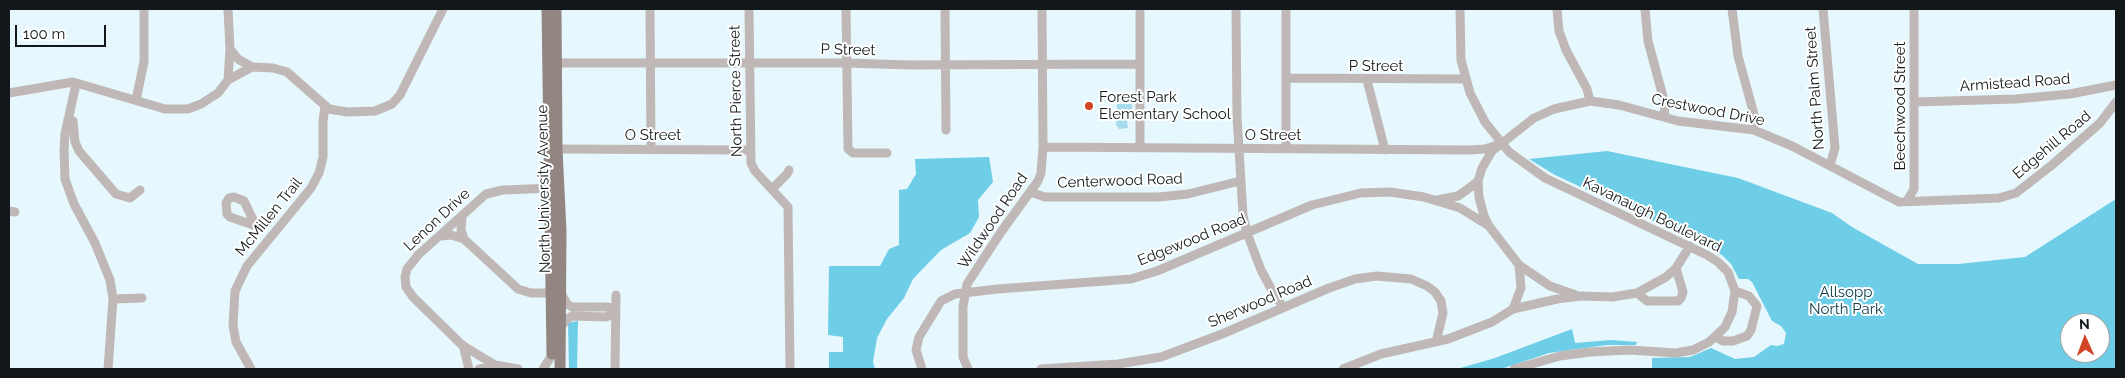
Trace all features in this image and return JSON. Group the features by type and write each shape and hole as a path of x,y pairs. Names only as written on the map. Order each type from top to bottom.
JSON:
{"main road":[{"name":"North University Avenue","path":"547,9 556,293 552,369"},
{"name":"North University Avenue","path":"554,188 557,149 556,9"},
{"name":"North University Avenue","path":"556,293 560,330 560,369"}],"street":[{"path":"136,100 144,62 144,9"},
{"path":"228,9 230,49 228,80"},
{"path":"230,49 238,59 252,67 273,68 286,72 298,81 324,107 335,112 367,112 382,109 392,104 400,95 444,9"},
{"path":"650,9 651,148"},
{"name":"North Pierce Street","path":"749,9 749,150 753,169 788,207 790,369"},
{"path":"846,9 848,149 853,153 887,153"},
{"path":"945,9 946,130"},
{"name":"Wildwood Road","path":"968,369 963,357 965,293 974,271 1030,192 1041,173 1043,147 1042,9"},
{"path":"1140,9 1140,148"},
{"path":"1236,9 1238,149 1243,215 1260,270 1283,306"},
{"path":"1286,9 1286,148"},
{"name":"Kavanaugh Boulevard","path":"1460,9 1461,60 1466,79 1480,115 1501,143 1520,161 1545,178 1707,255 1723,266 1731,278 1735,291"},
{"path":"1557,9 1559,31 1566,50 1587,89 1590,101"},
{"path":"1645,9 1648,41 1665,104 1664,117"},
{"path":"1732,9 1738,56 1755,118 1754,130"},
{"name":"North Palm Street","path":"1823,9 1834,148 1830,165"},
{"name":"Beechwood Street","path":"1907,201 1914,189 1914,9"},
{"name":"P Street","path":"556,63 1140,64"},
{"path":"9,93 63,83 76,84 165,109 188,109 214,97 228,80 252,67"},
{"name":"P Street","path":"1286,78 1367,80 1466,79"},
{"path":"1367,80 1385,150"},
{"path":"76,84 68,119 64,151 67,186 74,204 105,263 110,280 114,299 108,369"},
{"name":"Armistead Road","path":"1914,102 2016,99 2061,95 2116,85"},
{"name":"Crestwood Drive","path":"1478,181 1490,153 1501,143 1544,113 1590,101 1619,105 1664,117 1754,130 1830,165 1895,200 1907,201"},
{"name":"Edgehill Road","path":"1907,201 1999,198 2013,194 2088,135 2109,113 2116,102"},
{"name":"McMillen Trail","path":"251,369 236,342 234,325 236,292 247,266 310,188 319,173 323,156 324,107"},
{"path":"68,119 73,122 75,142 79,151 116,194 130,198 140,190"},
{"name":"O Street","path":"1043,147 1480,150 1501,143"},
{"name":"O Street","path":"557,149 749,150"},
{"path":"772,189 789,170"},
{"name":"Centerwood Road","path":"1030,192 1045,197 1159,197 1188,194 1240,181"},
{"path":"1437,200 1458,196 1478,181"},
{"path":"1478,181 1480,205 1489,226 1519,265 1550,286 1581,296"},
{"name":"Lenon Drive","path":"518,369 495,364 462,345 408,291 405,281 407,269 411,262 481,198 491,192 554,188"},
{"name":"Edgewood Road","path":"922,369 916,350 917,342 924,326 944,298 965,293 1131,279 1157,271 1312,205 1352,194 1390,192 1437,200 1460,208 1489,226"},
{"path":"462,216 461,230 464,239"},
{"path":"256,226 271,235"},
{"path":"440,236 451,235 464,239 518,289 531,293 556,293 572,307 608,307 613,308 616,312"},
{"path":"1343,369 1381,354 1448,339 1482,327 1513,309 1557,299 1581,296 1612,297 1637,293 1660,282 1676,268 1690,246"},
{"path":"1513,309 1521,288 1519,265"},
{"path":"1637,293 1647,301 1678,301 1683,292 1676,268"},
{"name":"Sherwood Road","path":"1042,369 1118,364 1161,357 1222,334 1283,306 1354,279 1383,276 1411,279 1430,288 1441,301 1443,318 1436,342"},
{"path":"1514,369 1560,356 1590,352 1685,352 1702,347 1716,337 1725,327 1732,312 1735,291 1749,296 1756,303 1757,310 1751,330 1747,336 1733,341 1723,341 1716,337"},
{"path":"615,369 616,295"},
{"path":"114,299 142,298"},
{"path":"560,330 566,320 572,316 606,316 616,312"},
{"path":"462,345 469,369"},
{"path":"543,369 552,354"},
{"path":"479,369 495,364"}],"shaded area":[{"path":"1117,104 1132,104 1132,120 1127,120 1128,128 1119,129 1116,125"}],"green space":[{"name":"Allsopp North Park","path":"1607,151 1738,178 1832,213 1852,227 1918,264 1958,264 2025,257 2116,199 2116,369 1652,369 1652,358 1690,357 1711,348 1735,359 1754,357 1771,345 1784,344 1786,333 1781,326 1772,321 1752,282 1748,279 1739,279 1731,264 1722,255 1555,175 1529,159"},
{"path":"989,157 993,182 978,200 979,217 970,233 941,250 913,279 904,298 887,319 877,338 873,362 875,369 829,369 829,352 843,352 843,337 828,335 829,266 880,266 889,249 899,245 899,190 907,189 916,174 915,159"},
{"path":"578,321 577,369 569,369 568,323"},
{"path":"1572,329 1575,343 1611,340 1637,342 1636,345 1607,345 1549,353 1501,369 1457,369 1495,358"}],"place":[{"name":"Forest Park Elementary School","path":"1089,106"}]}
